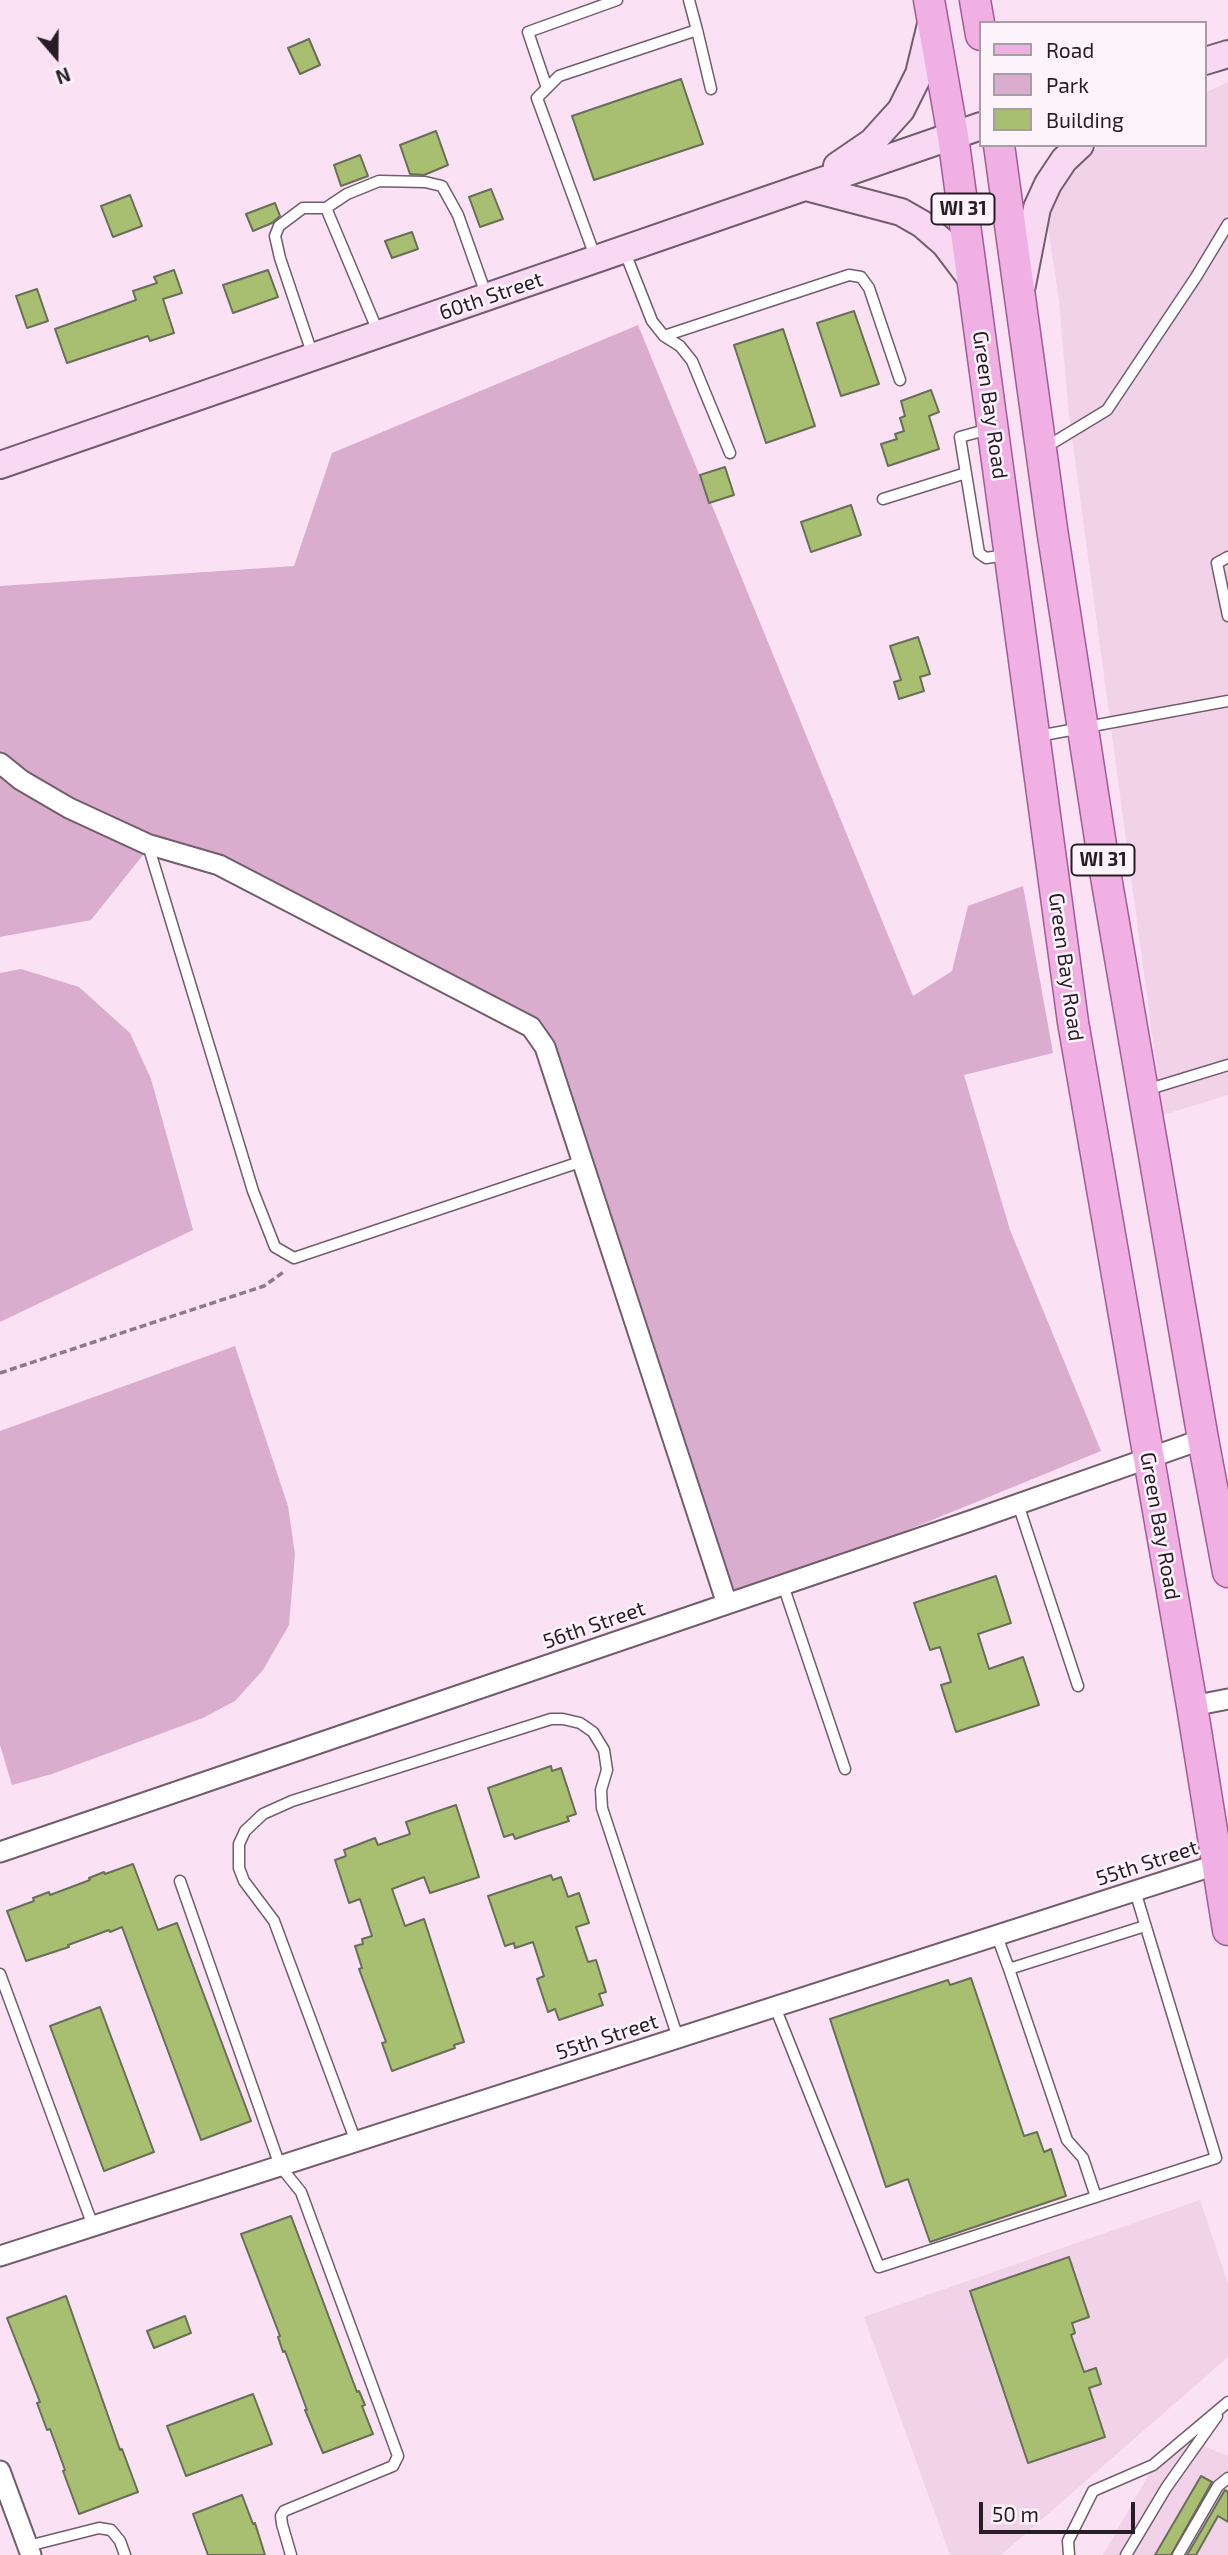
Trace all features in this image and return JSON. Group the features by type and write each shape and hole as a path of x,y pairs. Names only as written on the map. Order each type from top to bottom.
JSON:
{"main road":[{"name":"Green Bay Road","path":"930,9 953,136 1073,1022 1147,1458 1222,1863 1228,1930"},
{"name":"WI 31","path":"999,147 1083,729 1143,1091 1228,1572"}],"street":[{"path":"806,187 872,142 901,110 919,74 930,9"},
{"path":"1207,60 1228,54"},
{"name":"60th Street","path":"0,465 979,127"},
{"path":"1021,294 1037,208 1048,184 1064,160 1078,147"},
{"path":"806,187 901,212 922,224 945,244 973,281"},
{"path":"0,763 69,808 147,844 219,865 531,1027 545,1047 727,1604"},
{"name":"56th Street","path":"0,1852 1203,1439"},
{"path":"1192,1706 1228,1699"},
{"name":"55th Street","path":"0,2256 1222,1863"},
{"path":"0,2471 30,2550"}],"lane":[{"path":"547,88 528,32 617,0"},
{"path":"689,0 711,89"},
{"path":"596,259 537,98 559,76 697,30"},
{"path":"314,357 275,236 279,226 303,208 326,208 347,194 380,181 425,182 442,186 458,215 487,297"},
{"path":"326,208 379,334"},
{"path":"1042,450 1107,410 1228,224"},
{"path":"624,250 652,321 664,336 680,346 692,361 730,453"},
{"path":"664,336 849,275 861,277 869,288 900,380"},
{"path":"993,428 960,436 979,553 986,558 1010,555"},
{"path":"883,499 966,474"},
{"path":"1228,557 1217,563 1228,616"},
{"path":"1034,737 1228,701"},
{"path":"147,844 253,1191 275,1247 294,1258 583,1160"},
{"path":"1143,1091 1228,1065"},
{"path":"1018,1504 1078,1686"},
{"path":"783,1585 845,1769"},
{"path":"356,2142 274,1922 244,1881 239,1868 239,1844 246,1831 263,1815 292,1801 551,1719 580,1723 593,1732 604,1750 607,1770 601,1790 602,1808 678,2038"},
{"path":"180,1881 280,2166 301,2192 398,2456 393,2466 284,2511 281,2516 282,2524 291,2555"},
{"path":"775,2007 879,2267 1216,2158 1135,1891"},
{"path":"1009,1969 1145,1926"},
{"path":"997,1936 1068,2140 1083,2158 1096,2197"},
{"path":"0,1973 93,2226"},
{"path":"1069,2555 1068,2541 1093,2491 1153,2465 1227,2403"},
{"path":"1126,2555 1166,2488 1227,2403"},
{"path":"1178,2555 1218,2486 1228,2478"},
{"path":"30,2550 99,2528 111,2530 120,2540 125,2555"}],"path":[{"path":"0,1373 264,1286 283,1273 294,1258"}],"shaded area":[{"path":"1228,82 1228,1095 1163,1115 1069,415 1059,301 1047,219 1066,172 1097,147 1207,147 1207,92"},
{"path":"1200,2200 1228,2284 1228,2357 1001,2555 950,2555 864,2317"},
{"path":"1192,2441 1228,2456 1228,2555 1103,2555 1149,2474"}],"green space":[{"path":"638,325 913,996 952,971 968,906 1023,886 1053,1053 964,1075 1010,1230 1101,1451 727,1604 531,1027 219,865 147,850 91,920 0,937 0,586 294,566 332,453"},
{"path":"21,969 79,987 130,1033 151,1079 193,1230 0,1322 0,973"},
{"path":"235,1346 288,1506 295,1554 289,1625 263,1670 235,1701 203,1718 52,1774 12,1785 0,1745 0,1431"}],"building":[{"path":"309,39 320,65 300,74 288,48"},
{"path":"681,79 703,144 594,180 572,116"},
{"path":"436,131 448,165 424,175 410,174 400,145"},
{"path":"360,155 368,176 341,186 334,165"},
{"path":"491,189 503,219 480,227 469,197"},
{"path":"130,195 142,226 113,237 101,206"},
{"path":"275,203 280,216 272,223 253,231 246,214"},
{"path":"412,232 418,249 392,258 385,241"},
{"path":"174,270 182,293 163,299 174,333 150,341 148,336 67,363 55,329 136,300 133,291 157,283 154,277"},
{"path":"268,270 278,297 233,313 223,285"},
{"path":"37,289 48,321 27,328 16,296"},
{"path":"854,311 879,384 841,396 817,323"},
{"path":"783,329 815,426 766,443 734,345"},
{"path":"931,390 939,412 929,416 939,449 888,466 881,444 897,439 895,434 904,431 900,418 905,416 901,401"},
{"path":"725,467 734,495 709,503 700,475"},
{"path":"851,505 861,535 811,552 801,522"},
{"path":"918,637 930,674 920,677 924,691 899,699 894,682 901,680 890,646"},
{"path":"996,1576 1011,1623 978,1634 989,1669 1023,1657 1039,1705 956,1732 941,1685 951,1682 940,1647 930,1650 914,1603"},
{"path":"551,1766 552,1771 561,1768 576,1814 567,1817 569,1821 515,1839 513,1834 504,1837 488,1788"},
{"path":"456,1805 479,1877 430,1893 424,1877 392,1889 405,1926 424,1919 464,2042 454,2045 455,2048 392,2071 382,2043 386,2042 359,1969 362,1968 355,1946 363,1944 362,1939 372,1936 360,1899 349,1903 335,1860 346,1856 344,1850 375,1838 378,1845 410,1834 406,1822"},
{"path":"133,1864 158,1930 177,1923 251,2121 201,2140 122,1927 26,1961 7,1911 49,1892 50,1895 104,1872 105,1874"},
{"path":"551,1875 553,1880 561,1877 568,1897 579,1893 589,1923 576,1927 588,1962 596,1960 606,1992 599,1994 603,2005 559,2020 555,2009 548,2012 537,1979 544,1976 533,1942 515,1948 514,1943 505,1946 488,1896"},
{"path":"971,1978 1024,2136 1037,2132 1044,2152 1051,2149 1066,2196 930,2242 908,2179 886,2187 830,2019 948,1980 950,1985"},
{"path":"100,2007 154,2152 104,2171 50,2026"},
{"path":"291,2216 357,2392 359,2391 365,2405 362,2406 373,2434 323,2453 241,2234"},
{"path":"1069,2257 1089,2317 1072,2323 1075,2333 1071,2335 1084,2372 1096,2368 1101,2384 1089,2388 1105,2437 1028,2463 970,2291"},
{"path":"66,2296 120,2450 122,2449 138,2492 79,2514 7,2318"},
{"path":"185,2316 191,2333 154,2348 147,2331"},
{"path":"253,2394 272,2444 186,2476 167,2426"},
{"path":"1201,2476 1212,2482 1171,2555 1155,2555"},
{"path":"1225,2490 1228,2492 1228,2522 1218,2516 1196,2555 1187,2555"},
{"path":"242,2495 253,2524 255,2523 265,2555 208,2555 193,2514"}]}
